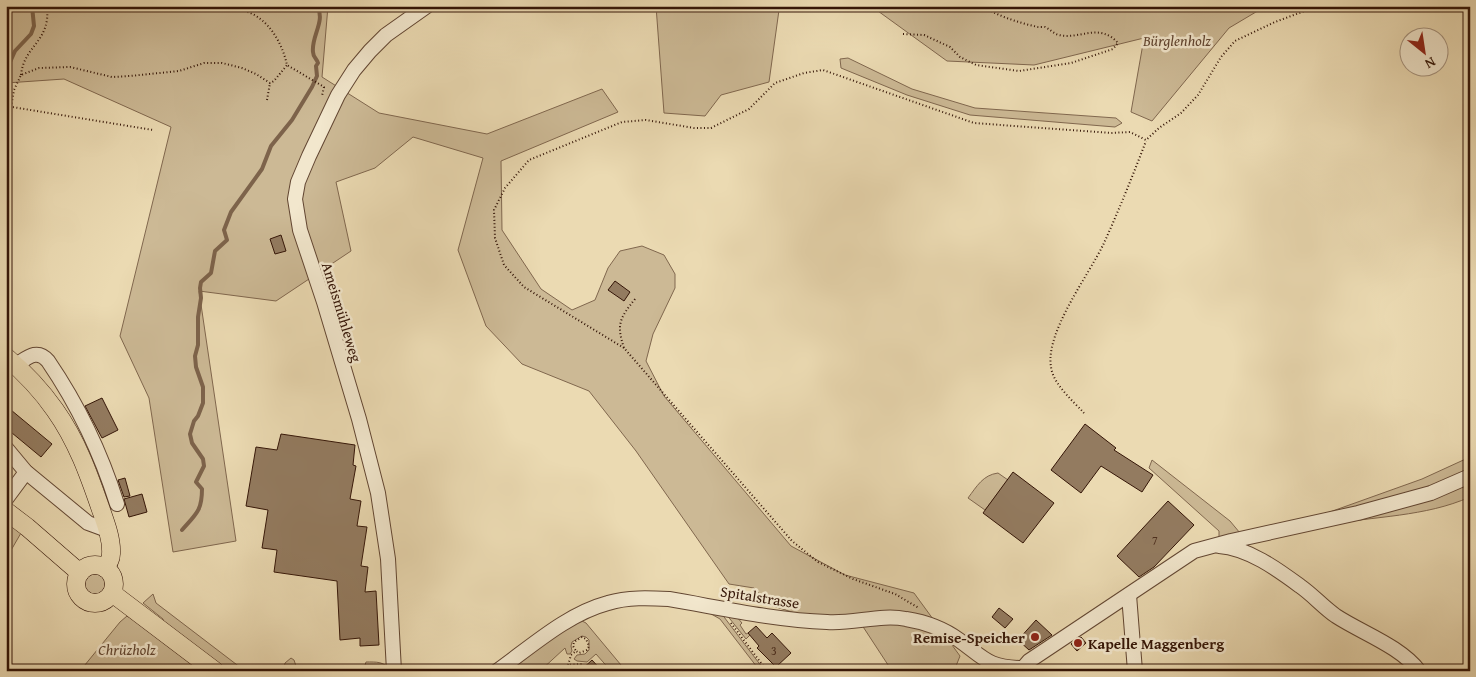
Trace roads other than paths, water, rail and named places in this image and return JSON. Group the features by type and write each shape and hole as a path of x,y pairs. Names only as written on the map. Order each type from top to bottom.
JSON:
{"main road":[{"path":"11,361 44,394 70,434 90,478 107,530 111,555 105,568"},
{"path":"6,511 80,573"},
{"path":"89,566 105,568 110,572 114,582 112,593 108,598 97,603 85,600 77,591 76,585 80,573 89,566"},
{"path":"112,593 215,671"}],"street":[{"name":"Ameismühleweg","path":"394,671 388,559 378,493 359,419 300,230 295,199 298,182 308,156 338,95 354,70 381,39 427,6"},
{"path":"11,361 36,354 44,356 48,361 92,436 110,480 117,504"},
{"path":"6,448 26,472 88,523 107,530"},
{"path":"6,499 26,472"},
{"path":"1024,670 1029,661 1194,551 1358,513 1431,493 1470,476"},
{"path":"1215,545 1231,546 1276,569 1334,614 1406,657 1419,671"},
{"path":"1129,595 1135,671"},
{"name":"Spitalstrasse","path":"497,671 569,620 593,608 628,599 650,598 669,599 798,620 830,623 892,617 906,619 940,629 990,663 1005,668 1024,670"}],"waterway":[{"path":"6,71 15,51 31,34 34,26 32,6"},
{"path":"182,530 197,512 202,496 202,489 196,482 204,466 203,459 192,443 190,434 203,403 203,387 196,367 195,356 198,345 201,282 211,273 215,251 227,240 224,230 231,212 262,169 271,146 292,120 317,76 316,66 318,63 313,54 314,40 320,17 317,6"}],"place":[{"name":"Remise-Speicher","path":"1035,637"},
{"name":"Kapelle Maggenberg","path":"1078,643"}],"park label":[{"name":"Bürglenholz","path":"1177,40"},
{"name":"Chrüzholz","path":"127,649"}]}
